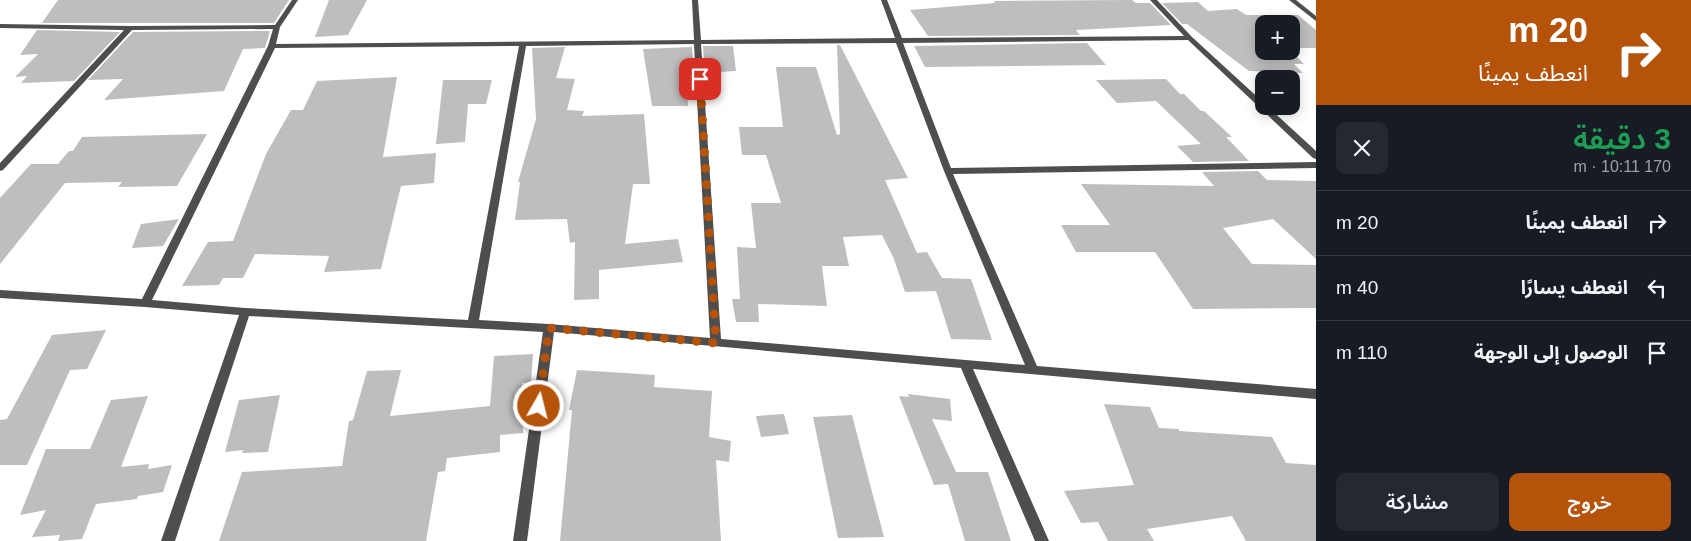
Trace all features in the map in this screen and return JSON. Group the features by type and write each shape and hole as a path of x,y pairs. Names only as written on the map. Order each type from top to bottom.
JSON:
{"street":[{"path":"144,303 272,46 277,27 295,0"},
{"path":"695,0 716,343"},
{"path":"884,0 948,171 1032,368"},
{"path":"1153,0 1190,38 1316,156"},
{"path":"1292,0 1316,19"},
{"path":"0,26 130,28 277,27"},
{"path":"0,168 130,28"},
{"path":"272,46 1190,38"},
{"path":"473,324 523,45"},
{"path":"948,171 1316,165"},
{"path":"0,294 144,303 245,312 549,328 965,364 1032,368 1316,394"},
{"path":"168,541 245,312"},
{"path":"520,541 549,328"},
{"path":"965,364 1042,541"}],"building":[{"path":"58,0 289,0 274,23 42,23"},
{"path":"329,0 367,0 348,35 315,37"},
{"path":"1132,0 1136,3 1150,3 1171,25 1076,30 1080,35 928,36 910,10 995,3 994,1"},
{"path":"1198,2 1208,11 1237,9 1246,15 1255,15 1255,60 1300,60 1304,64 1294,64 1300,70 1249,71 1187,24 1182,24 1162,3"},
{"path":"1300,17 1316,30 1316,48 1300,48"},
{"path":"37,30 120,32 74,81 21,83 27,76 15,77 38,54 20,55"},
{"path":"270,31 265,48 243,49 224,91 104,100 123,79 88,80 133,32"},
{"path":"1087,43 1106,65 925,67 914,46"},
{"path":"837,45 840,45 908,178 885,180 917,253 927,252 942,278 971,279 992,340 951,339 936,291 905,292 894,259 882,235 843,237 849,266 822,266 827,306 758,304 759,322 736,322 732,299 740,299 737,247 756,248 751,203 781,203 766,155 742,155 739,127 783,127 776,67 816,67 837,135 840,134"},
{"path":"703,46 733,46 736,71 705,73"},
{"path":"565,47 556,78 575,79 567,110 584,111 582,116 644,114 650,184 633,184 625,244 678,239 683,262 599,270 599,299 574,300 575,242 570,243 567,219 515,220 520,182 518,182 536,119 532,48"},
{"path":"692,47 694,74 687,74 688,106 652,106 643,49"},
{"path":"397,77 383,157 436,153 434,183 401,186 381,269 324,272 329,256 255,254 243,278 223,278 219,285 182,286 208,242 233,241 266,154 291,110 303,110 317,81"},
{"path":"1166,79 1180,94 1184,94 1232,137 1226,137 1249,161 1193,162 1177,146 1201,144 1156,101 1117,103 1096,80"},
{"path":"443,80 492,80 486,104 468,104 465,142 436,144"},
{"path":"207,134 177,186 118,187 122,182 65,183 0,264 0,198 31,164 58,164 69,151 73,151 82,137"},
{"path":"1258,171 1267,180 1316,181 1316,259 1273,219 1223,228 1252,264 1316,265 1316,308 1193,309 1155,252 1076,252 1061,225 1110,225 1081,184 1214,186 1202,172"},
{"path":"179,219 163,246 132,248 141,224"},
{"path":"106,330 87,369 70,370 27,465 0,465 0,420 7,419 52,335"},
{"path":"533,354 531,382 522,383 523,433 500,435 500,452 447,458 445,471 438,472 426,541 219,541 242,472 342,466 349,421 353,420 367,371 401,370 390,416 490,406 494,356"},
{"path":"577,370 655,375 654,387 712,391 709,437 731,441 729,462 716,460 721,541 560,541 572,410 569,410"},
{"path":"908,394 950,399 952,421 932,419 956,472 988,472 1011,541 965,541 948,484 934,485 899,396 909,397"},
{"path":"280,395 268,452 242,453 243,450 225,452 239,400"},
{"path":"148,396 121,467 149,464 148,469 172,465 163,492 138,496 137,499 96,504 82,539 58,541 60,535 32,537 46,510 20,515 46,449 90,449 111,400"},
{"path":"1104,404 1150,407 1159,428 1272,437 1286,463 1316,465 1316,541 1246,541 1232,516 1147,529 1154,541 1108,541 1098,522 1081,523 1064,491 1134,485"},
{"path":"784,414 789,434 761,437 756,416"},
{"path":"852,415 884,537 838,538 813,417"}],"route":[{"path":"539,406 549,328 716,343 700,79"}]}
